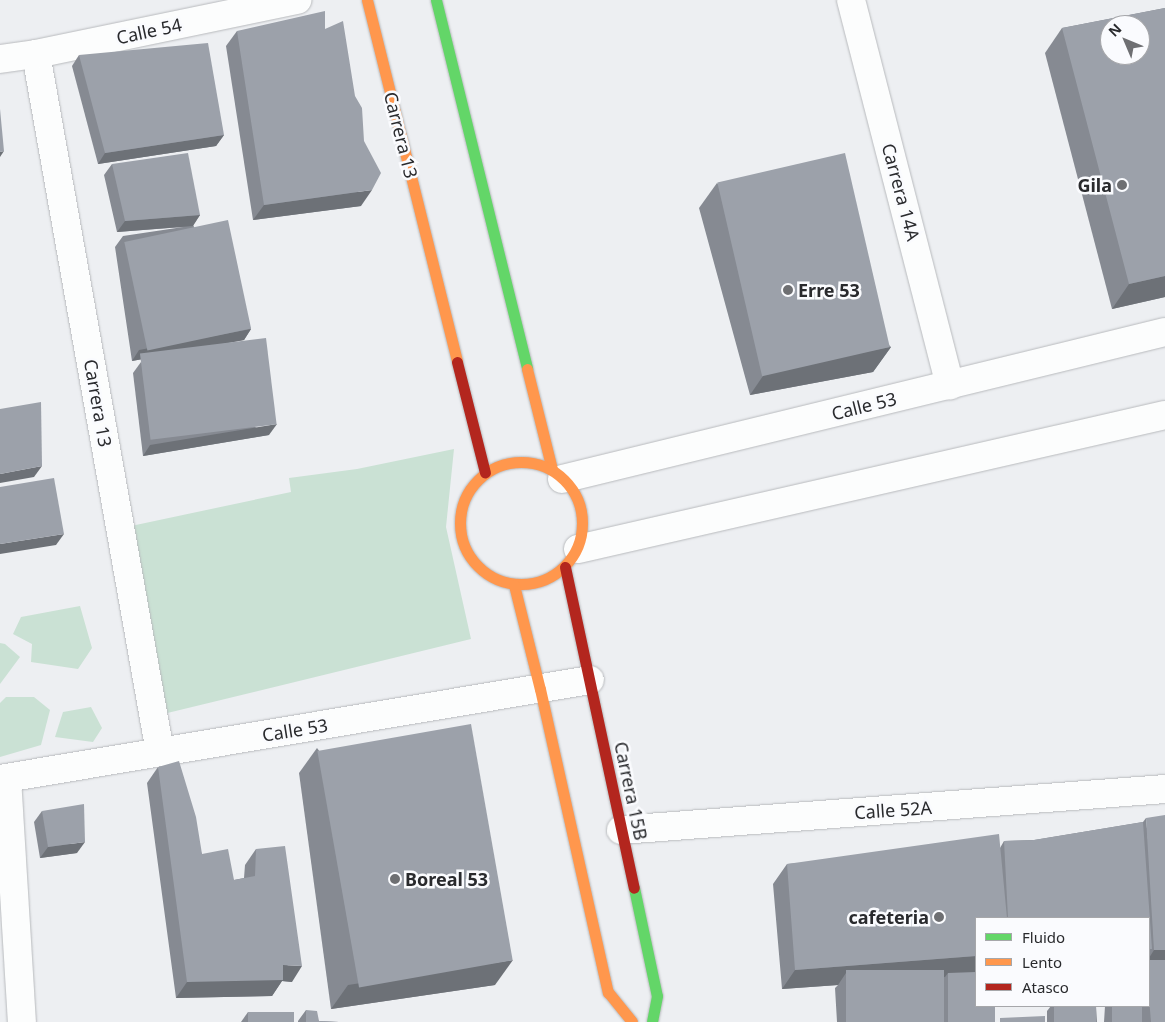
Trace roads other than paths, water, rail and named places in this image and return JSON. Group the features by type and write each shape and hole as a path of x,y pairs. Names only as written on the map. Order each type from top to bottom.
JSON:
{"street":[{"name":"Calle 54","path":"0,59 36,54 297,0"},
{"name":"Carrera 13","path":"367,0 485,473"},
{"path":"436,0 557,474"},
{"name":"Carrera 14A","path":"851,0 950,385"},
{"name":"Carrera 13","path":"36,54 160,752"},
{"name":"Calle 53","path":"557,474 950,385 1165,332"},
{"path":"571,558 1165,415"},
{"path":"529,462 557,474 574,492 582,510 583,530 571,558 550,578 532,585 514,585 488,575 476,566 465,549 459,529 461,508 470,488 485,473 506,463 529,462"},
{"name":"Carrera 15B","path":"571,558 590,680 656,996 652,1022"},
{"path":"514,585 540,689 608,992 632,1022"},
{"name":"Calle 53","path":"4,778 590,680"},
{"path":"4,778 22,1022"},
{"name":"Calle 52A","path":"621,830 1165,789"}],"place":[{"name":"Gila","path":"1122,185"},
{"name":"Erre 53","path":"788,290"},
{"name":"Boreal 53","path":"395,879"},
{"name":"cafeteria","path":"939,917"}]}
